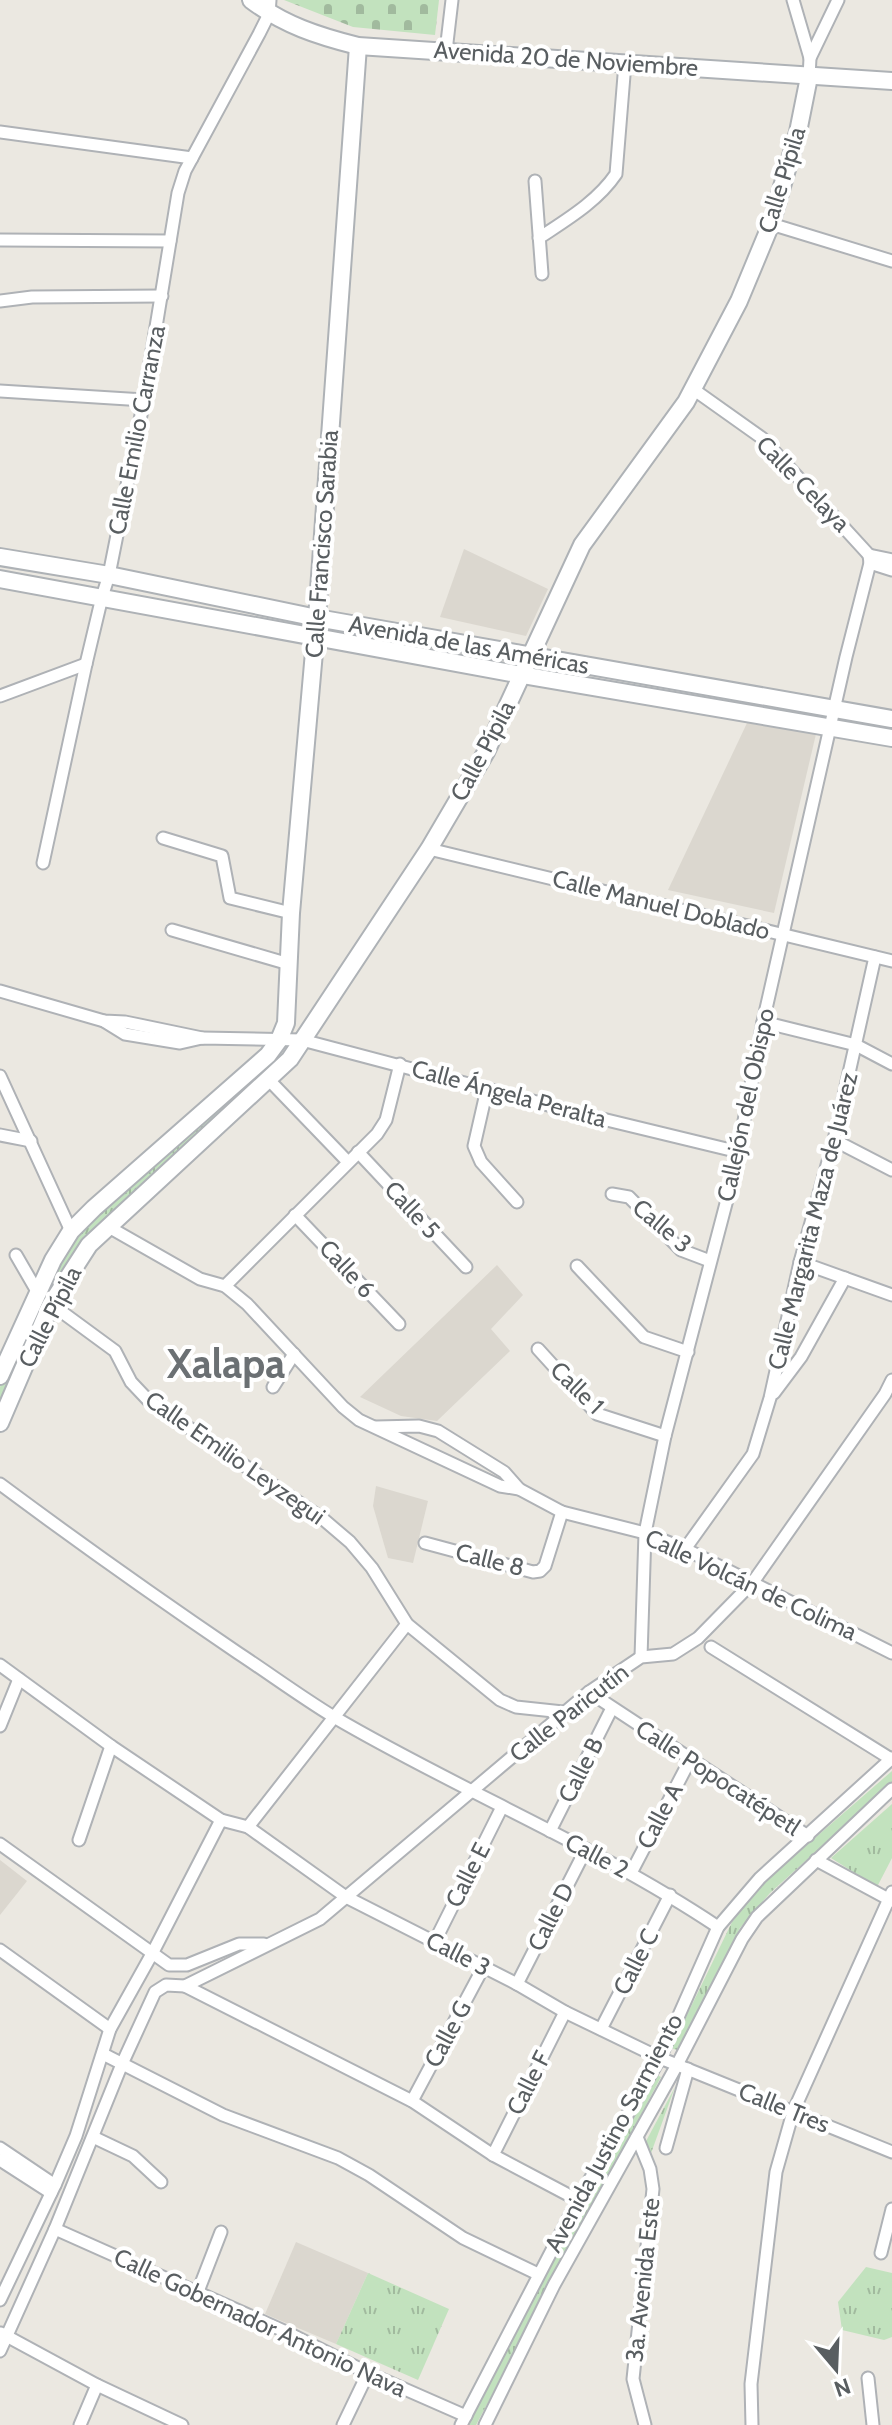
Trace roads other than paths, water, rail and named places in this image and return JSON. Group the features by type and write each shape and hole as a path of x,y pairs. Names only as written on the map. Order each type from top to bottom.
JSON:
{"main road":[{"name":"Avenida 20 de Noviembre","path":"251,0 270,7 297,28 358,46 892,81"},
{"name":"Calle Francisco Sarabia","path":"279,1040 286,1023 291,913 317,618 358,46"},
{"name":"Calle Pípila","path":"0,1376 44,1298 89,1245 290,1059 429,849 486,752 582,545 693,389 739,301 771,224 798,132 809,77"},
{"name":"Avenida de las Américas","path":"0,557 109,575 317,618 892,719"},
{"name":"Avenida de las Américas","path":"0,579 522,675 892,738"},
{"name":"Calle Pípila","path":"0,1423 44,1298 53,1260 71,1231 268,1055 279,1040"}],"street":[{"path":"446,51 452,0"},
{"path":"793,0 810,58"},
{"name":"Calle Pípila","path":"809,77 810,58 838,0"},
{"name":"Calle Emilio Carranza","path":"43,863 86,664 109,575 144,400 178,193 192,158 270,7"},
{"path":"539,238 581,210 608,186 616,174 625,63"},
{"path":"0,132 192,158"},
{"path":"535,181 542,274"},
{"path":"771,224 892,261"},
{"path":"0,240 170,241"},
{"path":"0,301 32,297 162,296"},
{"name":"Calle Celaya","path":"693,389 762,438 870,559"},
{"path":"0,391 144,400"},
{"path":"870,559 892,560"},
{"path":"870,559 892,570"},
{"name":"Callejón del Obispo","path":"641,1657 645,1533 665,1436 739,1152 763,1022 870,559"},
{"path":"0,696 86,664"},
{"path":"163,838 222,856 230,898 291,913"},
{"name":"Calle Manuel Doblado","path":"429,849 892,961"},
{"path":"172,930 289,964"},
{"name":"Calle Margarita Maza de Juárez","path":"685,1549 753,1454 770,1398 800,1262 834,1140 875,957"},
{"name":"Calle Ángela Peralta","path":"0,991 104,1021 125,1022 202,1038 302,1040 739,1152"},
{"name":"Calle Margarita Maza de Juárez","path":"763,1022 856,1045"},
{"path":"856,1045 892,1064"},
{"path":"225,1286 377,1134 386,1120 400,1064"},
{"path":"0,1076 71,1231"},
{"path":"269,1080 348,1162"},
{"path":"487,1089 474,1146 481,1162 517,1202"},
{"path":"0,1135 31,1141"},
{"path":"834,1140 892,1170"},
{"name":"Calle 5","path":"358,1152 466,1267"},
{"name":"Calle 3","path":"612,1194 629,1197 681,1250 710,1261"},
{"name":"Calle 6","path":"295,1215 399,1324"},
{"name":"Calle Volcán de Colima","path":"107,1226 200,1279 225,1286 247,1304 343,1407 359,1420 500,1486 519,1489 562,1512 645,1533 685,1549 892,1653"},
{"path":"16,1255 44,1298"},
{"path":"800,1262 892,1295"},
{"path":"577,1266 644,1337 688,1352"},
{"name":"Calle Margarita Maza de Juárez","path":"770,1398 801,1357 845,1278"},
{"name":"Calle Emilio Leyzegui","path":"44,1298 115,1351 131,1382 148,1400 323,1519 350,1542 372,1568 407,1624"},
{"name":"Calle 1","path":"538,1349 597,1414 665,1436"},
{"path":"273,1387 294,1354"},
{"name":"Calle Paricutín","path":"122,2064 155,1992 166,1985 185,1986 320,1919 589,1692 641,1657 673,1654 698,1638 753,1582 888,1396 892,1380"},
{"name":"Calle Volcán de Colima","path":"373,1427 419,1426 438,1431 504,1472 519,1489"},
{"name":"Calle 2","path":"0,1484 123,1575 333,1716 472,1792 631,1873 718,1927"},
{"name":"Calle 8","path":"425,1543 533,1572 540,1571 545,1566 562,1512"},
{"path":"0,1665 111,1746 221,1820 248,1827 407,1624 500,1700 516,1707 563,1712"},
{"path":"711,1647 892,1758"},
{"path":"0,1726 19,1679"},
{"name":"Calle Popocatépetl","path":"589,1692 808,1836"},
{"name":"Calle B","path":"550,1831 612,1708"},
{"path":"79,1840 111,1746"},
{"name":"Avenida Justino Sarmiento","path":"463,2421 578,2200 660,2058 718,1927 760,1878 892,1758"},
{"name":"Calle A","path":"631,1873 690,1760"},
{"name":"Avenida Justino Sarmiento","path":"485,2425 554,2285 637,2137 682,2067 742,1939 757,1917 892,1789"},
{"name":"Calle E","path":"434,1943 502,1807"},
{"path":"0,2300 76,2136 110,2029 221,1820"},
{"name":"Calle 3","path":"248,1827 346,1897 517,1984 565,2012 682,2067"},
{"name":"Calle Paricutín","path":"0,1844 169,1965 187,1965 239,1944 268,1944"},
{"name":"Calle D","path":"517,1984 586,1849"},
{"name":"Calle Popocatépetl","path":"816,1860 891,1898"},
{"name":"Calle C","path":"601,2029 670,1895"},
{"path":"752,2425 751,2384 776,2172 793,2112 891,1898"},
{"path":"0,1950 110,2029"},
{"name":"Calle G","path":"412,2101 483,1968"},
{"path":"185,1986 412,2101 493,2155 578,2200"},
{"name":"Calle F","path":"493,2155 565,2012"},
{"path":"103,2054 223,2115 338,2158 463,2238 538,2274"},
{"path":"0,2351 3,2335 55,2229 122,2064"},
{"path":"666,2148 682,2067"},
{"name":"Calle Tres","path":"682,2067 892,2152"},
{"path":"93,2137 133,2156 161,2182"},
{"name":"3a. Avenida Este","path":"637,2137 650,2169 653,2189 633,2379 645,2425"},
{"path":"0,2148 53,2189"},
{"path":"0,2160 53,2189"},
{"path":"881,2253 892,2209"},
{"name":"Calle Gobernador Antonio Nava","path":"55,2229 284,2331 463,2421"},
{"path":"197,2294 221,2232"},
{"path":"3,2335 97,2385 182,2425"},
{"path":"343,2425 368,2373"},
{"path":"868,2378 873,2425"},
{"path":"80,2425 97,2385"}],"district":[{"name":"Xalapa","path":"226,1364"}]}
